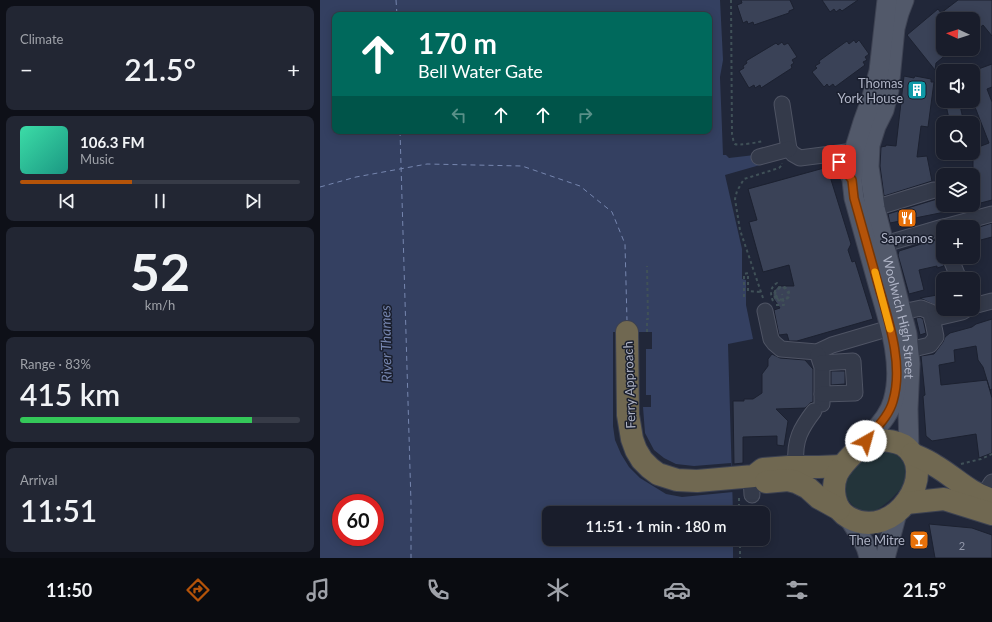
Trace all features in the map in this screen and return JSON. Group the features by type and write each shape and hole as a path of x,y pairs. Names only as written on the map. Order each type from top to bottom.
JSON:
{"highway":[{"name":"Ferry Approach","path":"637,332 628,415 632,439 636,450 642,460 650,468 658,474 677,480 746,485 788,480 796,482 797,466"},
{"path":"910,452 917,465 917,476 913,490 902,508 886,520 876,523 863,523 844,513 834,491 837,475 842,466 860,445 866,441 889,441 902,445 910,452 934,465 968,489 990,498"},
{"name":"Ferry Approach","path":"797,466 842,466"},
{"name":"Ferry Approach","path":"797,466 819,498 844,513"},
{"path":"902,508 944,499 990,498"}],"main road":[{"name":"Woolwich High Street","path":"866,441 888,414 894,398 896,364 890,328 854,198 852,180 854,151 872,100 879,70 887,0"},
{"name":"Woolwich High Street","path":"904,0 895,28 889,90 884,110 876,126 870,145 869,167 871,189 875,208 902,312 909,350 910,364 908,411 910,452"},
{"path":"885,558 902,508"},
{"path":"844,513 864,542 869,558"}],"street":[{"path":"782,104 789,149 793,154 800,158 854,151"},
{"path":"759,157 789,149"},
{"path":"832,154 852,180"},
{"path":"875,208 934,190"},
{"path":"974,220 992,214"},
{"path":"885,244 936,232"},
{"path":"980,304 992,301"},
{"path":"764,306 771,339 781,349 819,358 853,361 855,393 819,403"},
{"path":"902,312 921,308 930,312 936,337 930,345 909,350"},
{"path":"932,319 945,316"},
{"path":"819,358 832,345 890,328"},
{"path":"797,466 798,436 801,429 819,403 823,378 819,358"}],"path":[{"path":"731,0 732,134 736,144 764,141"},
{"path":"764,306 740,230 735,199 737,191 744,179 779,168"},
{"path":"637,332 648,319 647,266"},
{"path":"744,297 744,274 748,274 748,291 760,292"},
{"path":"779,287 777,283 771,290 774,305 784,305 782,294"},
{"path":"776,295 780,300 787,298 789,294 787,291 783,287 779,288 775,291 776,297 777,299 782,301 785,300 789,297 789,291 787,288 784,286 779,287 775,290 775,297 780,301 784,301"},
{"path":"960,464 981,459 992,454"},
{"path":"741,506 746,485"},
{"path":"740,546 740,558"}],"shaded area":[{"path":"874,450 888,451 895,454 904,464 906,476 903,485 895,495 871,513 855,508 844,495 844,488 846,476 851,468 863,457"}],"water":[{"name":"River Thames","path":"320,0 720,0 723,60 720,77 723,155 726,155 729,158 763,154 759,157 760,165 725,175 742,249 742,279 746,280 746,305 753,339 728,344 733,506 542,506 542,546 733,546 733,558 320,558"}],"pier":[{"path":"613,332 652,332 652,349 646,349 646,395 651,395 651,407 643,407 645,433 654,450 664,458 676,464 694,466 731,463 733,492 682,497 666,494 640,478 629,467 615,440 613,426"}],"building":[{"path":"741,0 790,0 794,9 789,11 789,13 754,25 753,22 748,24 747,21 743,23 737,5 742,3"},
{"path":"822,0 858,0 842,11 840,9 836,12 834,9 830,12"},
{"path":"958,0 992,0 992,36 983,25 980,27 980,12 942,12"},
{"path":"938,9 940,12 936,12 936,56 944,56 936,63 935,70 907,35"},
{"path":"854,40 856,43 859,40 869,54 865,57 867,60 863,62 865,65 835,87 833,84 829,87 827,84 824,87 812,72 817,68 815,66 820,63 819,61 847,41 849,44"},
{"path":"782,42 784,45 788,43 797,57 792,60 794,63 791,65 792,68 761,88 760,85 755,88 754,85 749,88 739,71 744,68 743,66 747,63 746,61 776,43 778,45"},
{"path":"992,64 992,87 987,89 992,102 992,200 980,203 980,168 973,168 973,160 980,160 980,146 989,143 980,120 980,116 978,116 975,108 980,108 980,68"},
{"path":"904,76 914,78 915,76 931,79 931,82 934,82 928,127 921,126 917,157 927,156 932,181 884,196 880,166 881,147 886,145 896,146"},
{"path":"947,108 961,108 962,116 948,116"},
{"path":"824,168 828,170 851,244 848,250 852,262 855,261 873,319 797,341 789,341 787,334 779,335 774,310 780,308 773,298 773,292 778,286 794,286 789,265 763,272 749,222 757,220 748,189"},
{"path":"936,199 936,212 945,212 890,223 888,214"},
{"path":"992,223 992,237 980,240 980,227"},
{"path":"934,240 936,242 936,264 943,264 944,266 919,270 924,290 909,294 898,255 899,251"},
{"path":"936,295 936,306 920,298"},
{"path":"920,317 923,319 926,333 920,335 916,318"},
{"path":"992,319 992,389 990,390 987,382 992,398 992,453 979,458 976,434 932,441 926,436 923,396 925,395 921,356 934,354 945,337 950,333 972,327 976,324","holes":["976,346 978,360 983,367 987,380 941,385 939,365 955,362 954,350"]},
{"path":"772,354 780,358 805,360 813,369 813,402 805,408 776,409 788,421 784,446 777,445 777,436 743,437 743,463 734,464 733,401 753,399 762,393 762,374 768,366 768,359"},
{"path":"831,371 845,371 845,384 831,385"},
{"path":"929,524 972,528 992,535 992,558 935,558"}],"ferry route":[{"path":"396,0 397,12"},
{"path":"400,134 411,503 411,558"},
{"path":"320,187 356,177 427,164 522,166 580,186 612,212 625,244 627,321"}],"slow traffic":[{"path":"875,272 890,329"}],"place":[{"name":"Thomas York House","path":"917,90"},
{"name":"Sapranos","path":"907,218"},
{"name":"The Mitre","path":"919,540"}],"route":[{"path":"839,162 852,180 854,198 890,328 895,352 896,388 892,405 888,414 866,441"}]}
